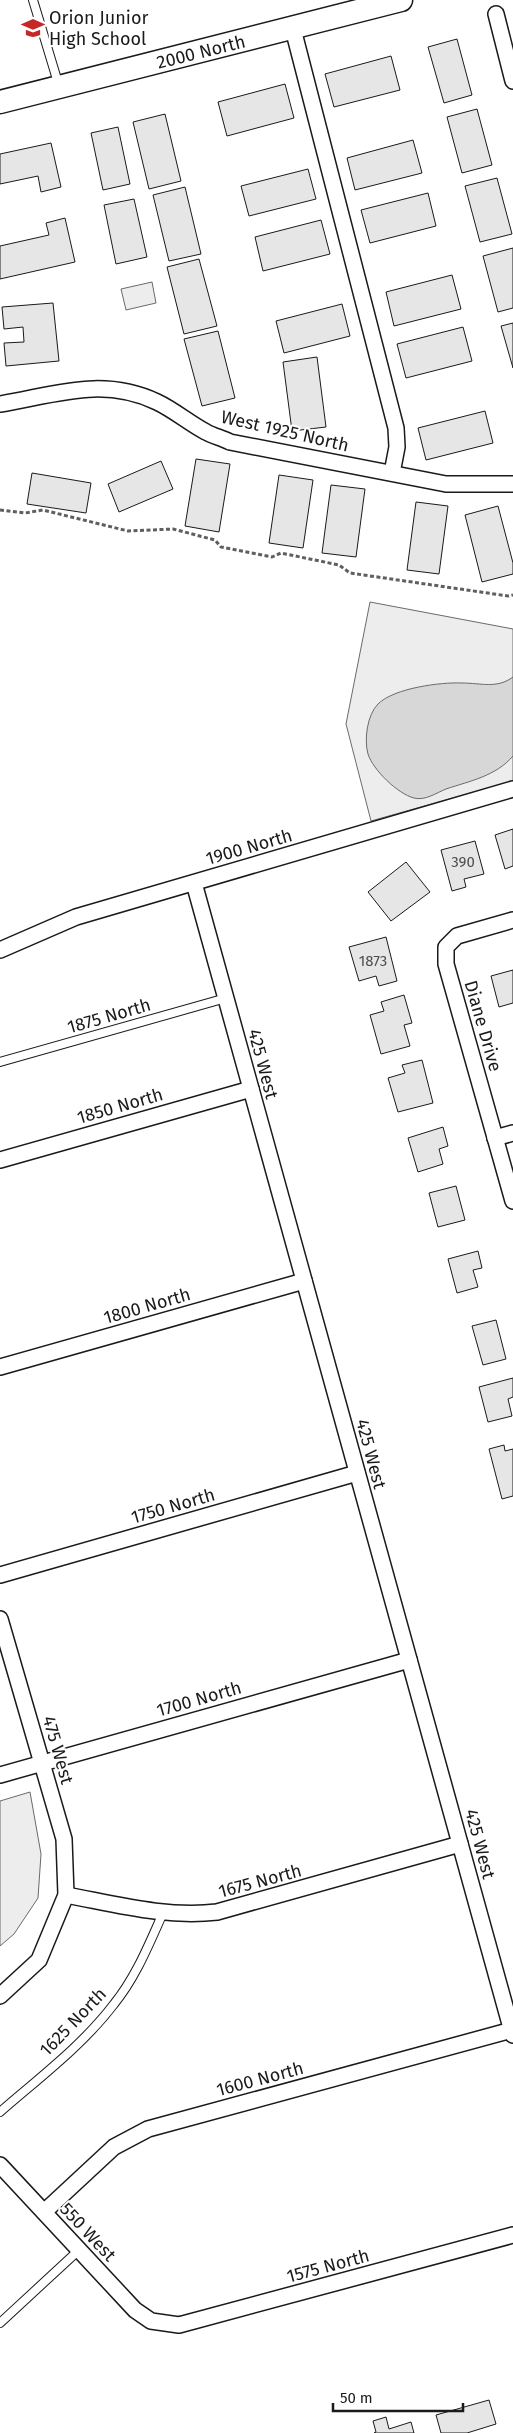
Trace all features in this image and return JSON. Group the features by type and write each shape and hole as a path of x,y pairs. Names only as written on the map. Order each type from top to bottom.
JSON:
{"street":[{"name":"2000 North","path":"0,102 401,0"},
{"path":"496,14 513,81"},
{"path":"293,29 396,428 397,447 392,473"},
{"name":"West 1925 North","path":"0,404 64,390 93,388 124,390 156,401 205,431 230,442 446,484 513,484"},
{"name":"1900 North","path":"0,950 76,917 513,789"},
{"name":"425 West","path":"194,882 512,2033"},
{"name":"Diane Drive","path":"513,920 457,936 446,947 446,964 513,1202"},
{"name":"1850 North","path":"0,1160 251,1089"},
{"path":"495,1138 513,1133"},
{"name":"1800 North","path":"0,1366 304,1281"},
{"name":"1750 North","path":"0,1575 357,1473"},
{"name":"475 West","path":"0,1619 64,1839 66,1895"},
{"name":"1700 North","path":"0,1775 409,1660"},
{"name":"1675 North","path":"66,1895 163,1913 199,1915 216,1912 460,1844"},
{"path":"0,1996 39,1960 66,1895"},
{"name":"1600 North","path":"44,2212 114,2147 148,2129 512,2033"},
{"name":"550 West","path":"0,2165 135,2310 151,2321"},
{"name":"1575 North","path":"151,2321 179,2325 513,2235"}],"lane":[{"path":"33,0 60,88"},
{"name":"1875 North","path":"0,1062 226,998"},
{"name":"1625 North","path":"0,2112 73,2048 114,2004 140,1966 163,1913"},
{"path":"0,2323 79,2250"}],"path":[{"path":"0,510 25,513 43,510 111,525 128,531 172,530 215,540 220,547 272,557 281,553 339,565 350,573 508,596 513,595"}],"shaded area":[{"path":"152,282 156,303 126,310 121,289"},
{"path":"370,602 513,629 513,781 371,821 346,724"},
{"path":"513,677 513,756 499,768 482,777 426,798 418,799 408,796 394,787 375,767 368,754 366,742 367,728 374,709 385,698 406,690 430,685 453,683 495,684 507,681"},
{"path":"30,1792 41,1854 38,1898 14,1934 0,1946 0,1801"}],"building":[{"path":"457,39 472,95 444,103 428,47"},
{"path":"391,56 400,90 334,107 325,74"},
{"path":"285,84 294,118 227,136 218,102"},
{"path":"477,109 492,165 462,173 447,117"},
{"path":"165,114 181,181 149,189 133,122"},
{"path":"118,127 130,184 103,190 91,133"},
{"path":"413,140 422,173 355,190 347,158"},
{"path":"51,143 61,187 41,192 38,176 0,184 0,154"},
{"path":"308,169 316,199 249,216 241,186"},
{"path":"497,178 512,234 480,242 465,186"},
{"path":"185,187 201,254 169,261 153,195"},
{"path":"428,193 436,226 370,243 361,210"},
{"path":"134,199 147,257 116,264 104,205"},
{"path":"65,218 75,262 0,279 0,246 49,235 46,223"},
{"path":"321,220 330,254 263,271 255,237"},
{"path":"513,248 513,308 498,312 483,256"},
{"path":"199,259 217,326 184,334 167,267"},
{"path":"452,275 461,309 394,326 386,292"},
{"path":"53,303 59,361 6,366 4,343 24,342 23,327 4,329 2,307"},
{"path":"342,304 350,336 284,353 276,321"},
{"path":"513,323 513,368 501,326"},
{"path":"463,327 472,361 406,378 397,344"},
{"path":"218,331 235,398 202,406 184,339"},
{"path":"317,357 326,427 292,431 283,362"},
{"path":"485,411 493,443 426,460 418,428"},
{"path":"196,459 230,464 219,532 185,526"},
{"path":"161,461 173,489 119,512 108,484"},
{"path":"32,473 91,483 86,513 27,504"},
{"path":"279,475 313,480 303,548 269,543"},
{"path":"331,485 365,489 356,557 322,553"},
{"path":"416,502 448,506 439,574 407,570"},
{"path":"498,506 513,563 513,574 482,582 465,515"},
{"path":"513,829 513,866 505,869 495,835"},
{"path":"475,841 484,874 464,879 466,887 452,891 441,850"},
{"path":"406,862 430,892 391,921 368,892"},
{"path":"386,937 397,981 379,986 376,976 359,981 349,947"},
{"path":"513,970 513,1003 499,1007 491,976"},
{"path":"404,995 412,1023 404,1025 410,1046 381,1054 370,1015 384,1011 381,1002"},
{"path":"422,1060 433,1103 398,1112 388,1078 405,1073 402,1065"},
{"path":"443,1127 448,1146 439,1149 443,1164 418,1172 408,1138"},
{"path":"456,1186 465,1220 438,1227 429,1193"},
{"path":"478,1251 482,1268 473,1270 478,1287 457,1293 448,1259"},
{"path":"496,1320 506,1359 483,1365 472,1326"},
{"path":"513,1378 513,1397 508,1399 512,1416 488,1422 479,1387"},
{"path":"504,1445 505,1451 513,1449 513,1496 502,1499 489,1449"},
{"path":"489,2400 496,2424 467,2433 441,2433 436,2415"},
{"path":"386,2417 389,2429 411,2422 414,2433 374,2433 376,2432 373,2421"}],"place":[{"name":"Orion Junior High School","path":"33,28"}]}
